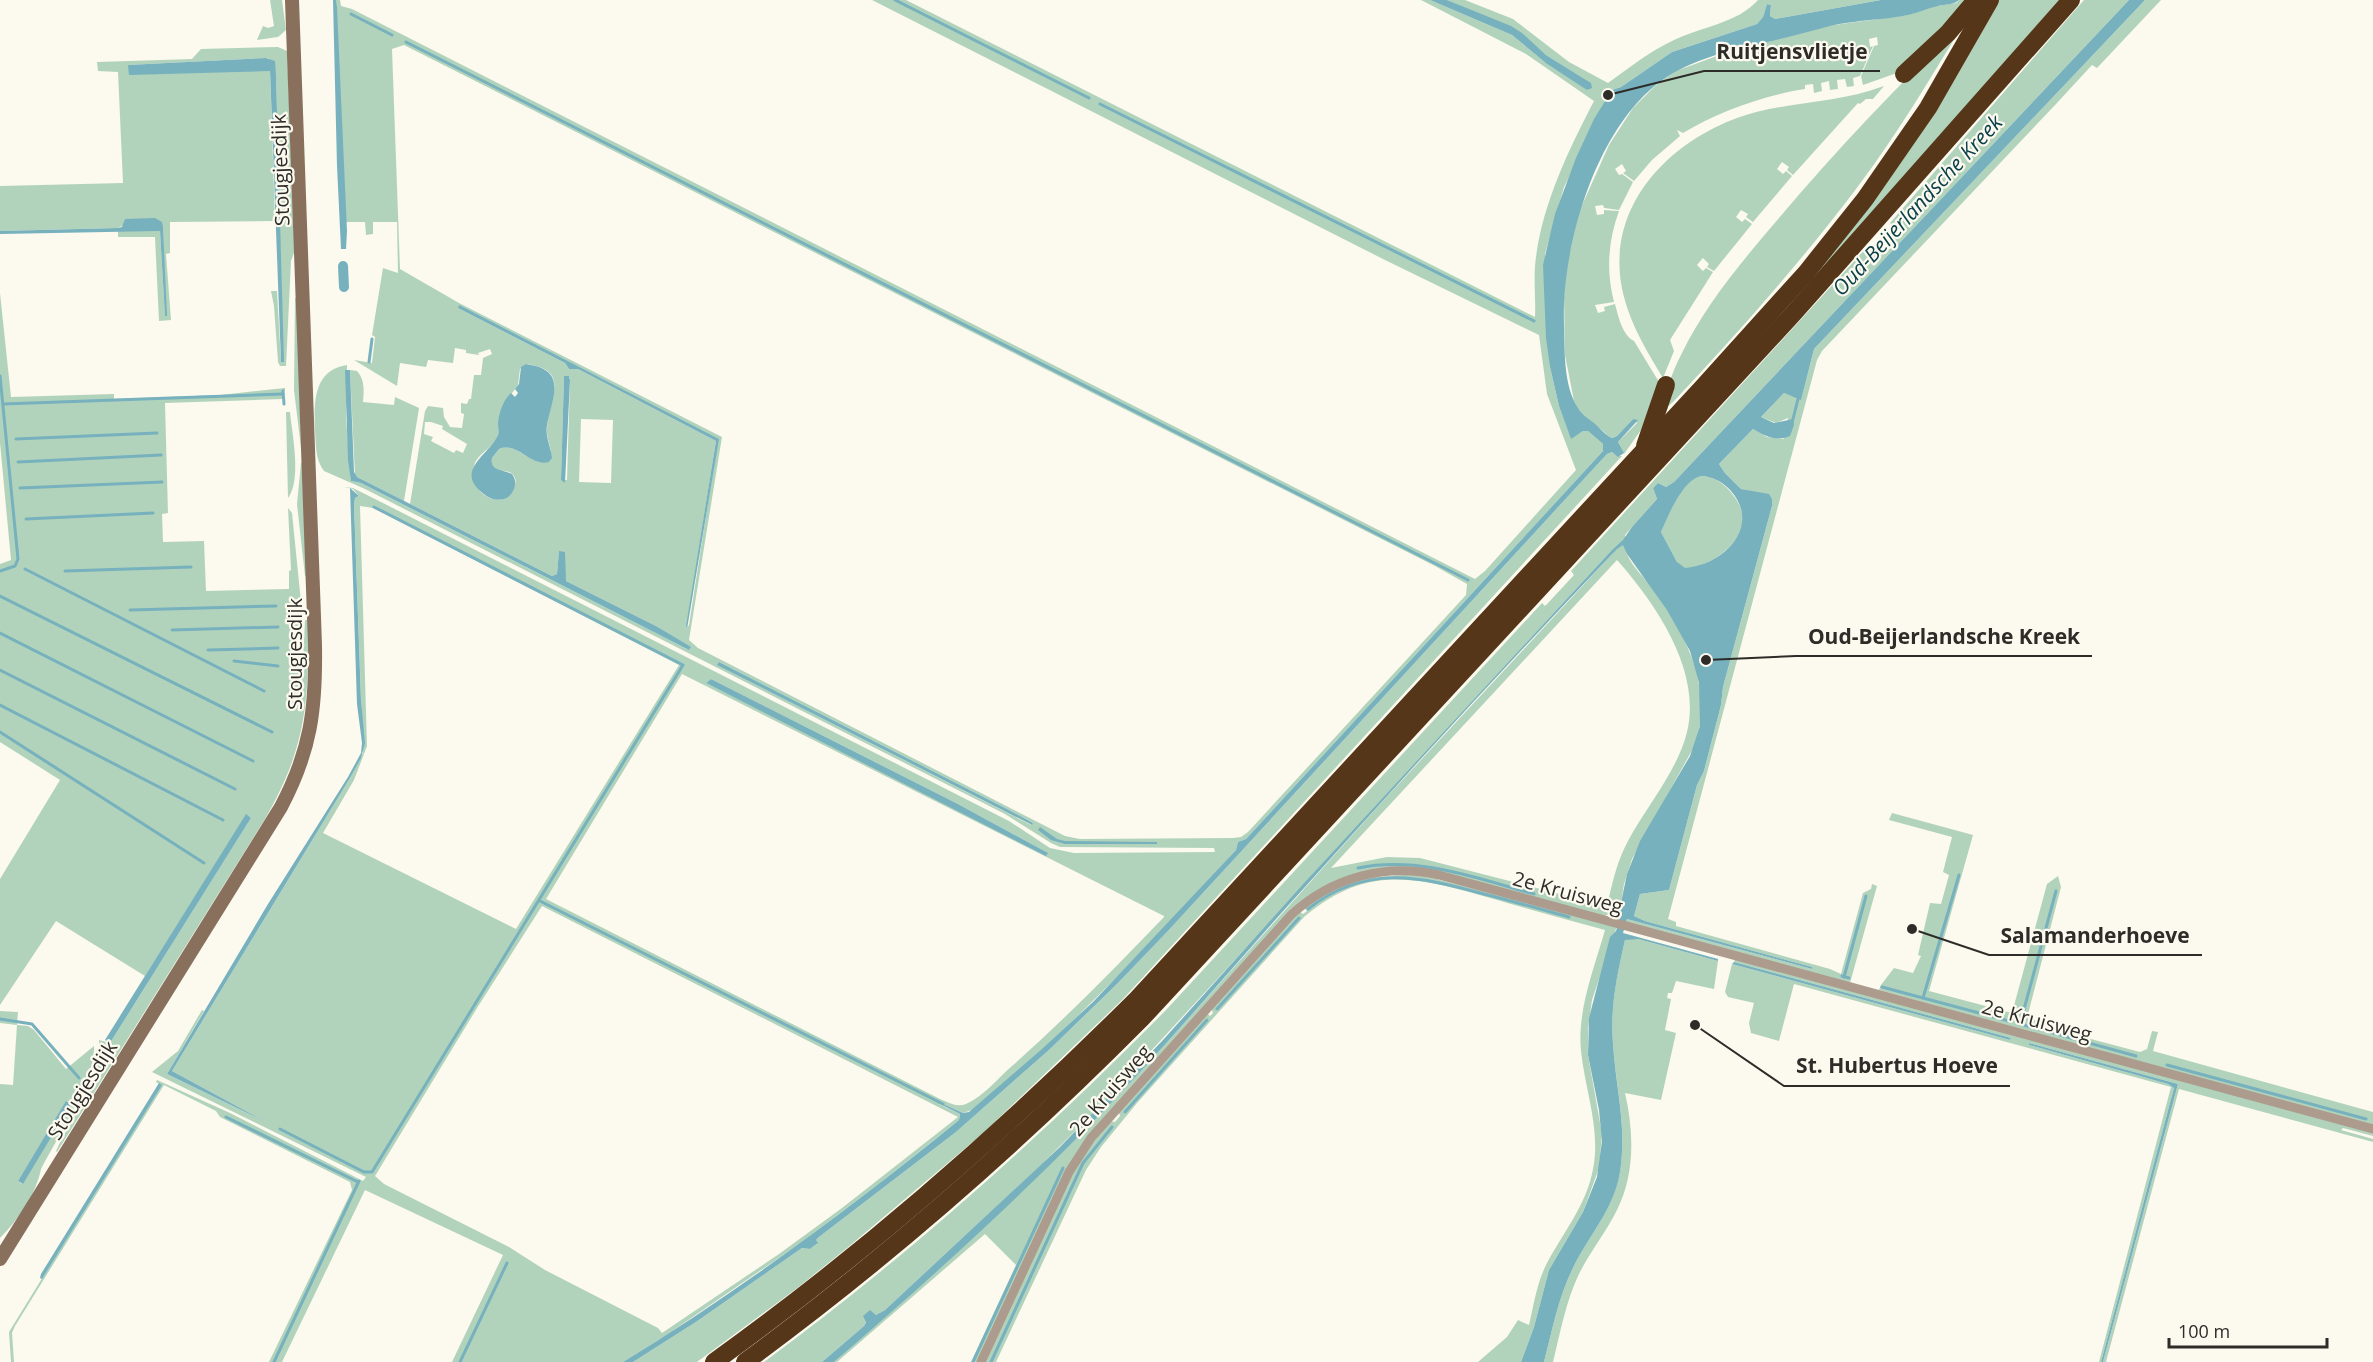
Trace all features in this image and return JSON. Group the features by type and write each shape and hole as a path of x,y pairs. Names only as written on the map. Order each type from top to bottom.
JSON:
{"highway":[{"path":"1904,74 1948,33 1976,0"},
{"path":"714,1362 846,1263 917,1204 987,1143 1096,1040 1152,983 1782,302 1865,199 1928,108 1990,0"},
{"path":"745,1362 838,1292 955,1195 1049,1110 1142,1018 1794,314 2071,0"},
{"path":"1642,454 1666,385"}],"street":[{"name":"Stougjesdijk","path":"0,1259 281,807 297,774 309,738 315,702 315,645 292,0"},
{"name":"2e Kruisweg","path":"981,1362 1069,1172 1087,1143 1277,929 1312,898 1335,885 1361,875 1412,870 1450,878 2373,1129"}],"green space":[{"path":"270,0 282,0 286,30 278,37 257,40 263,26 268,28 274,26"},
{"path":"336,0 340,0 341,6 352,9 1475,579 1485,571 1576,470 1547,394 1539,335 1383,259 872,0 906,0 1535,317 1535,265 1544,217 1575,138 1594,101 1526,54 1421,0 1430,0 1512,35 1547,64 1588,90 1586,80 1546,55 1517,30 1447,0 1465,0 1513,19 1569,62 1608,83 1665,44 1730,19 1750,8 1758,0 1881,0 1775,19 1770,16 1771,5 1767,4 1763,17 1757,24 1672,52 1621,87 1612,90 1564,187 1545,254 1550,367 1559,406 1571,438 1583,431 1588,431 1603,444 1603,451 1246,839 1238,842 1236,850 1081,1013 1016,1074 972,1110 963,1113 939,1102 960,1114 959,1120 799,1244 623,1362 452,1362 503,1255 365,1190 282,1362 269,1362 352,1190 350,1182 220,1117 216,1111 164,1085 15,1326 12,1333 14,1362 11,1362 9,1332 161,1085 156,1082 157,1080 230,1113 363,1181 366,1177 152,1072 178,1051 202,1010 204,1011 167,1074 268,1123 172,1071 363,753 354,505 355,498 359,496 353,489 344,487 353,488 381,502 1009,821 1050,848 1074,853 1215,852 1214,848 1060,847 1005,814 365,489 324,471 316,452 315,420 318,389 328,373 347,365 346,419 351,481 361,483 689,650 690,648 656,626 566,581 559,552 557,574 552,576 410,504 425,411 428,406 443,408 444,417 450,427 462,428 464,414 461,413 461,403 467,404 471,399 474,375 481,375 483,358 492,354 490,349 478,353 479,355 455,348 453,363 428,360 426,367 400,363 397,386 354,360 372,363 375,337 372,335 383,268 398,273 397,222 373,222 373,234 366,235 365,222 346,222","holes":["404,45 1435,566 1467,584 1466,595 1241,837 1080,839 1065,836 698,648 689,640 722,437 459,303 400,269 392,49","459,306 718,439 689,625 686,629 716,441 578,369 569,369 565,363 458,308","526,364 541,367 550,373 554,380 547,429 551,457 550,461 534,460 511,448 499,449 492,458 492,466 497,470 513,474 515,485 507,498 492,499 480,491 473,471 477,459 496,439 502,409 518,385 520,369","564,377 570,377 567,480 561,480","581,419 613,420 611,483 579,482","425,422 443,426 442,429 467,444 463,453 456,450 454,453 431,441 433,437 424,434","360,506 373,508 679,665 516,929 323,833 354,780 367,746","719,662 1033,823 1031,825 718,665","682,674 1164,916 1090,993 984,1092 963,1105 943,1100 546,899","711,679 958,804 1048,853 706,683","542,906 958,1117 779,1254 662,1333 658,1328 545,1270 509,1247 384,1184 375,1176"]},
{"path":"1959,0 1967,0 1908,66 1894,74 1863,85 1861,76 1874,46 1878,45 1877,37 1869,39 1870,47 1873,46 1860,76 1853,78 1854,86 1847,87 1845,79 1837,80 1838,89 1830,90 1829,81 1821,83 1822,91 1814,93 1813,84 1805,85 1805,89 1774,95 1742,105 1683,133 1677,130 1680,136 1652,160 1634,181 1623,173 1626,171 1622,164 1615,169 1619,175 1622,174 1633,182 1619,210 1604,208 1603,205 1595,206 1597,215 1604,214 1604,210 1619,211 1612,234 1609,256 1614,302 1595,305 1598,313 1605,311 1604,307 1615,304 1626,334 1634,341 1659,382 1641,430 1624,454 1618,442 1637,423 1633,419 1617,436 1611,438 1579,411 1574,401 1565,355 1564,297 1568,255 1579,212 1609,145 1633,108 1655,86 1676,71 1733,50 1827,26 1907,15 1936,6 1956,3"},
{"path":"1997,0 2060,0 1837,254 1793,298"},
{"path":"2084,0 2129,0 1674,482 1666,487 1658,483 1653,488 1657,499 1625,535 1629,558 1655,591 1686,644 1699,682 1701,702 1696,743 1632,859 1624,884 1618,922 1612,920 1609,915 1602,918 1454,877 1389,869 1314,893 1082,1146 978,1362 971,1362 1016,1265 985,1234 837,1362 834,1362 979,1232 1086,1129 1151,1060 1381,803 1613,553 1611,551 1104,1102 1042,1164 885,1310 876,1315 870,1311 864,1326 822,1362 764,1362 922,1238 1071,1104 1166,1010 1542,603 1545,606 1574,575 1571,571 1868,246 1871,249 1893,226 1890,223","holes":["1617,560 1660,618 1682,662 1688,686 1690,709 1683,746 1624,849 1607,906 1420,858 1387,857 1331,868"]},
{"path":"2145,0 2161,0 2097,68 2092,65 1822,351 1817,360 1668,919 1676,922 1676,926 1841,974 1863,893 1871,889 1872,884 1877,886 1850,983 1626,923 1627,919 1812,969 1812,967 1634,916 1640,894 1669,890 1697,785 1704,771 1721,705 1723,687 1772,506 1772,499 1769,495 1741,489 1719,464 1753,429 1767,437 1784,439 1788,418 1776,423 1761,417 1784,393 1801,399 1814,349"},
{"path":"1966,20 1900,127 1835,217 1722,350 1674,401 1663,411 1660,410 1669,382 1691,336 1701,318 1738,267 1847,141"},
{"path":"278,47 287,51 295,250 291,261 286,366 280,366 278,362 271,291 277,291 281,362 283,362 276,76 268,58 128,65 270,71 275,221 170,222 170,253 166,254 171,320 159,321 155,237 118,237 118,231 160,231 165,316 163,227 124,225 118,228 0,231 0,186 123,183 118,72 98,71 97,62 192,59 201,49"},
{"path":"1884,86 1873,99 1866,99 1858,103 1793,175 1787,170 1789,167 1782,162 1777,169 1783,174 1786,171 1792,176 1753,222 1746,217 1748,214 1741,210 1736,217 1742,222 1745,219 1752,224 1714,271 1707,267 1709,264 1703,258 1697,265 1703,271 1706,268 1713,272 1670,340 1674,351 1663,378 1632,321 1621,283 1620,255 1624,228 1634,203 1648,181 1666,161 1688,144 1711,129 1737,118 1773,108 1848,96"},
{"path":"0,293 11,397 114,394 114,399 220,395 285,388 285,391 282,391 282,399 165,403 168,513 162,514 163,542 204,541 206,591 289,589 289,571 291,570 288,508 292,513 301,602 299,682 302,682 305,620 308,620 308,675 303,722 290,768 279,793 57,1152 91,1084 99,1055 99,1040 110,1043 251,818 246,815 145,976 56,921 0,1005 0,879 60,780 0,742 0,564 11,560 0,443"},
{"path":"295,298 297,298 301,448 294,390"},
{"path":"350,370 357,371 363,382 363,402 394,405 395,397 419,408 404,501 355,476"},
{"path":"286,412 290,412 295,469 292,490 288,498"},
{"path":"1612,452 1622,456 1122,1000 982,1134 796,1289 697,1362 633,1362 696,1322 802,1248 810,1249 817,1244 816,1240 819,1237 956,1132 1049,1050 1167,932 1607,454"},
{"path":"301,463 303,463 306,576 297,504"},
{"path":"1702,476 1715,480 1727,488 1740,506 1742,518 1737,538 1720,555 1699,566 1693,585 1677,562 1661,532 1682,491 1688,484"},
{"path":"1892,813 1973,835 1929,991 2012,1013 2047,884 2058,876 2061,887 2027,1018 2038,1021 2038,1025 2140,1052 2147,1049 2152,1031 2158,1032 2153,1051 2373,1112 2373,1127 1879,990 1894,968 1913,973 1921,956 1918,955 1930,903 1941,904 1949,875 1943,872 1952,837 1889,820"},
{"path":"1417,874 1617,926 1592,1000 1588,1029 1588,1055 1602,1134 1599,1168 1583,1212 1549,1270 1534,1327 1521,1362 1478,1362 1507,1337 1518,1320 1529,1325 1544,1270 1574,1218 1590,1182 1595,1154 1594,1125 1580,1036 1587,990 1605,930 1442,885 1395,880 1373,882 1351,888 1328,900 1304,917 1137,1103 1101,1147 1086,1170 996,1362 984,1362 1078,1161 1110,1121 1115,1122 1120,1116 1118,1110 1207,1013 1210,1016 1213,1013 1211,1008 1299,911 1303,914 1307,911 1304,907 1315,899 1361,878"},
{"path":"1638,939 1718,961 1714,989 1676,981 1672,993 1668,993 1667,998 1671,999 1665,1030 1676,1033 1661,1100 1625,1093 1630,1123 1631,1153 1623,1196 1613,1218 1574,1284 1553,1362 1544,1362 1567,1281 1612,1198 1620,1171 1622,1122 1612,1017 1619,966 1625,940"},
{"path":"1735,959 2373,1132 2373,1136 2343,1128 2341,1130 2373,1139 2373,1142 2179,1089 2106,1362 2103,1362 2178,1084 2029,1043 2029,1045 2168,1084 2174,1088 2101,1362 2099,1362 2171,1087 1794,984 1779,1041 1751,1033 1749,1023 1754,1003 1728,997 1725,992 1732,964 2010,1040 2011,1038 1734,962"},
{"path":"0,1011 18,1012 17,1025 0,1023"},
{"path":"17,1025 28,1026 34,1030 66,1069 94,1046 89,1074 82,1091 41,1169 31,1197 20,1215 0,1238 0,1084 13,1085","holes":["67,1101 71,1104 22,1184 18,1181"]}],"water":[{"path":"333,0 336,0 337,7 346,249 341,249"},
{"path":"1430,0 1447,0 1511,26 1546,55 1591,83 1592,88 1587,90 1547,64 1512,35"},
{"path":"1881,0 1959,0 1952,4 1908,15 1830,26 1696,62 1667,77 1643,97 1621,123 1603,154 1588,187 1569,258 1565,293 1565,356 1567,378 1573,399 1585,416 1612,438 1617,436 1633,419 1638,420 1618,442 1624,453 1618,457 1612,452 1607,454 1167,932 1049,1050 956,1132 819,1237 816,1240 818,1243 810,1249 802,1248 696,1322 633,1362 623,1362 710,1306 795,1247 959,1120 960,1114 939,1102 963,1113 969,1112 1093,1002 1236,850 1238,842 1246,839 1603,451 1603,444 1588,431 1583,431 1571,439 1559,406 1546,338 1543,265 1555,214 1576,158 1594,119 1612,90 1621,87 1672,52 1757,24 1763,17 1767,4 1771,5 1770,16 1775,19"},
{"path":"2129,0 2145,0 1814,349 1801,400 1784,393 1761,417 1774,423 1793,419 1794,425 1790,436 1771,437 1753,429 1719,464 1741,489 1769,494 1772,506 1723,687 1721,705 1704,771 1697,785 1669,890 1640,894 1634,916 1812,967 1812,969 1627,919 1623,933 1718,959 1718,961 1638,939 1625,940 1612,1017 1614,1061 1622,1123 1620,1172 1612,1199 1567,1281 1544,1362 1521,1362 1534,1327 1549,1270 1583,1212 1597,1177 1602,1141 1599,1110 1588,1055 1589,1018 1610,937 1616,931 1620,917 1627,874 1640,841 1690,756 1700,726 1699,683 1690,651 1667,610 1623,545 1460,717 1084,1131 898,1306 834,1362 822,1362 864,1326 866,1322 863,1316 870,1310 876,1315 885,1310 1060,1147 1163,1040 1306,881 1623,540 1657,499 1653,488 1658,483 1666,487 1674,482","holes":["1702,476 1714,479 1731,491 1739,505 1742,518 1740,530 1734,542 1713,560 1685,568 1677,562 1661,532 1683,491 1695,479"]},
{"path":"266,58 275,61 276,76 284,362 281,362 270,71 129,75 128,65"},
{"path":"155,218 162,222 163,227 167,316 165,316 160,231 0,234 0,231 118,228 122,227 125,219"},
{"path":"459,305 719,439 687,629 716,441 578,369 569,369 565,363 458,308"},
{"path":"526,364 548,372 553,379 554,395 547,425 547,438 552,458 549,462 542,463 512,448 499,449 492,458 493,466 512,474 515,484 510,496 501,500 493,499 476,487 472,479 472,472 475,464 497,437 502,407 511,393 515,397 518,393 515,389 519,384 521,367"},
{"path":"345,370 350,370 354,472 357,477 552,576 557,574 559,551 565,552 566,581 656,626 691,647 689,650 361,483 351,481 348,460"},
{"path":"564,376 569,376 570,380 565,483 561,480"},
{"path":"350,488 359,496 355,498 354,505 361,700 365,743 361,758 172,1071 268,1123 167,1074 361,753 362,743 357,704"},
{"path":"719,662 1007,809 1033,823 1032,825 717,665"},
{"path":"711,679 958,804 1048,853 1046,856 706,683"},
{"path":"246,814 251,818 110,1043 105,1040"},
{"path":"1040,827 1057,839 1065,841 1157,842 1157,844 1065,844 1051,840 1038,830"},
{"path":"1734,962 2011,1038 2010,1040 1732,964"},
{"path":"2029,1043 2178,1084 2103,1362 2101,1362 2174,1088 2168,1084 2029,1045"},
{"path":"159,1083 162,1085 42,1279 40,1278 41,1274"},
{"path":"66,1101 71,1104 23,1184 18,1181"}],"waterway":[{"path":"895,0 1089,98"},
{"path":"351,14 392,35"},
{"path":"406,42 1468,580"},
{"path":"1100,104 1534,321"},
{"path":"343,266 344,287"},
{"path":"369,362 372,339"},
{"path":"0,376 18,559 15,566 0,571"},
{"path":"283,391 284,404"},
{"path":"3,404 283,394"},
{"path":"1792,423 1799,395"},
{"path":"16,439 157,433"},
{"path":"18,462 161,455"},
{"path":"20,488 162,482"},
{"path":"280,1129 364,1172 372,1172 683,665 374,507"},
{"path":"26,519 153,513"},
{"path":"65,571 191,567"},
{"path":"25,569 264,691"},
{"path":"0,596 272,732"},
{"path":"130,610 276,606"},
{"path":"172,630 278,627"},
{"path":"0,633 253,761"},
{"path":"208,650 278,648"},
{"path":"234,661 278,666"},
{"path":"0,670 235,789"},
{"path":"0,705 223,820"},
{"path":"0,732 204,863"},
{"path":"1358,868 1403,865 1447,870 1534,894"},
{"path":"1923,998 1959,875"},
{"path":"1308,909 1350,885 1393,878 1437,882 1569,917"},
{"path":"2020,1024 2056,891"},
{"path":"1844,977 1866,896"},
{"path":"540,901 943,1104"},
{"path":"1217,1009 1299,918"},
{"path":"1842,976 1849,978"},
{"path":"1882,987 2009,1021"},
{"path":"0,1019 32,1024 79,1078"},
{"path":"1125,1112 1207,1020"},
{"path":"2020,1024 2136,1056"},
{"path":"2167,1065 2366,1119"},
{"path":"226,1117 358,1182"},
{"path":"991,1362 1083,1163 1112,1127"},
{"path":"973,1362 1063,1168"},
{"path":"274,1362 359,1181"},
{"path":"460,1362 507,1263"}],"place":[{"name":"Ruitjensvlietje","path":"1608,95"},
{"name":"Oud-Beijerlandsche Kreek","path":"1706,660"},
{"name":"Salamanderhoeve","path":"1912,929"},
{"name":"St. Hubertus Hoeve","path":"1695,1025"}]}
